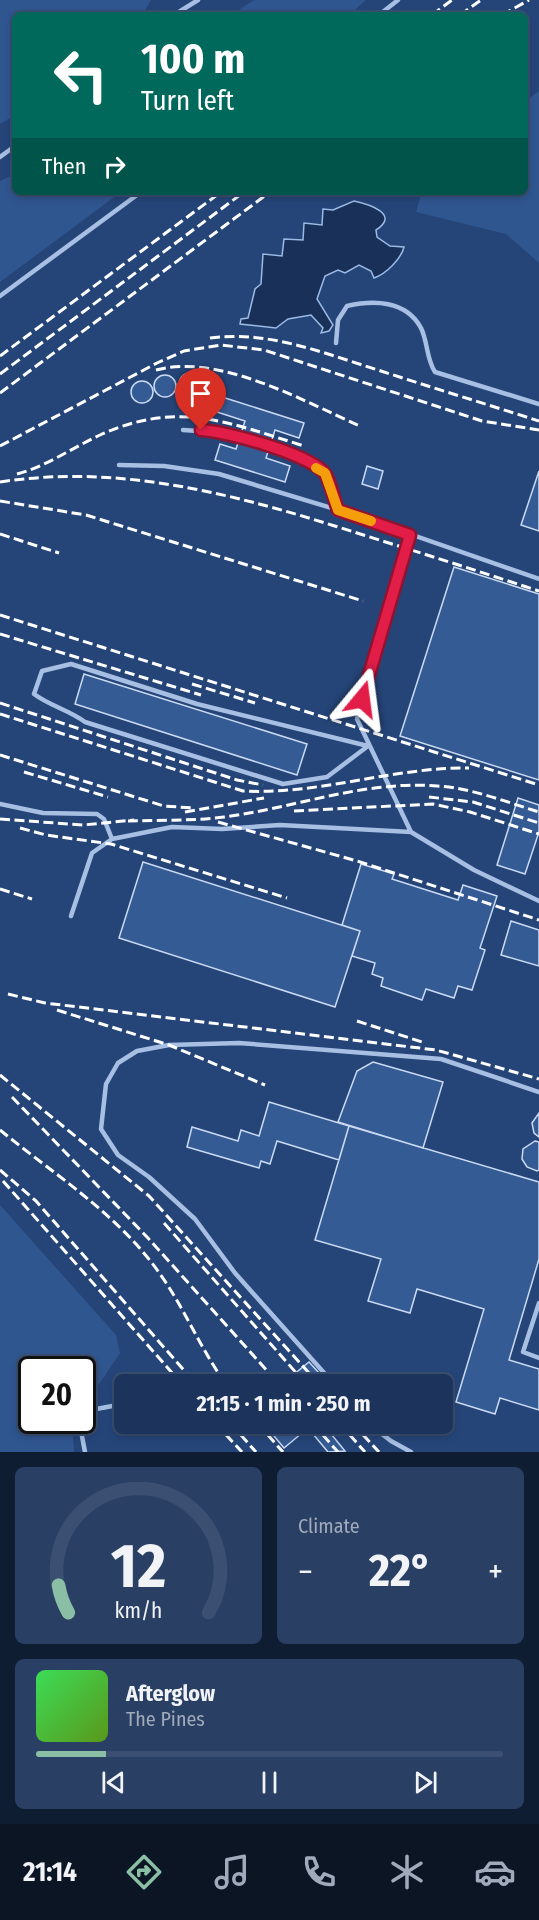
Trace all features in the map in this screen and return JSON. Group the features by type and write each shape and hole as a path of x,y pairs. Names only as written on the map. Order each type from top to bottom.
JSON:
{"lane":[{"path":"179,12 198,0"},
{"path":"383,12 399,0"},
{"path":"0,296 137,195"},
{"path":"336,343 338,320 347,306 372,300 402,308 421,328 429,363 435,372 539,404"},
{"path":"183,430 219,431 289,453 325,473 338,510"},
{"path":"119,465 164,466 219,474 338,510 539,579"},
{"path":"410,535 357,719 411,832"},
{"path":"71,664 197,704 368,746 327,777 282,784 85,722 70,710 47,703 34,694 42,671 71,664"},
{"path":"0,804 43,813 97,814 104,819 112,838"},
{"path":"71,916 92,853 112,838 172,827 222,829 280,825 411,832 474,870 539,901"},
{"path":"325,1374 234,1273 195,1219 149,1177 118,1155 101,1129 106,1084 118,1063 137,1051 169,1045 240,1043 441,1059 539,1092"},
{"path":"539,1303 523,1352 539,1358"},
{"path":"85,1452 81,1431 92,1410 114,1406"},
{"path":"381,1434 411,1452"}],"shaded area":[{"path":"0,0 151,0 144,12 12,12 12,117 0,124"},
{"path":"254,0 366,0 352,12 236,12"},
{"path":"539,91 539,263 506,234 416,212 421,195 528,195 528,99"},
{"path":"12,175 12,195 117,195 0,282 0,181"},
{"path":"354,201 374,207 384,215 383,224 376,230 377,237 390,246 404,247 392,265 374,278 371,271 359,265 345,273 338,270 325,276 317,299 333,325 329,331 321,333 323,328 311,315 288,319 276,328 240,324 241,319 248,318 255,289 261,284 263,254 282,256 284,239 303,240 304,223 322,225 323,209 333,210"},
{"path":"0,1205 116,1335 120,1353 96,1389 96,1356 18,1356 18,1434 74,1434 74,1452 0,1452"}],"building":[{"path":"190,373 198,376 201,384 198,392 190,395 182,392 179,384 182,376"},
{"path":"165,375 173,378 176,386 173,394 165,397 157,394 154,386 157,378"},
{"path":"142,381 150,384 153,392 150,400 142,403 134,400 131,392 134,384"},
{"path":"222,397 304,423 299,438 275,430 266,458 290,466 285,482 215,460 220,444 236,449 245,421 217,412"},
{"path":"367,466 383,471 378,489 362,484"},
{"path":"539,471 539,531 521,525"},
{"path":"454,567 539,594 539,780 400,736"},
{"path":"84,674 307,744 297,775 75,704"},
{"path":"518,798 539,805 539,832 525,874 497,865"},
{"path":"143,862 360,931 335,1007 119,938"},
{"path":"361,864 394,874 392,879 458,900 463,885 497,896 480,948 485,950 472,990 458,986 454,998 426,989 422,1000 381,986 383,978 372,974 375,963 352,956 360,931 342,925"},
{"path":"511,921 539,930 539,966 501,955"},
{"path":"373,1062 443,1082 423,1148 338,1122 357,1071"},
{"path":"269,1102 349,1126 339,1160 277,1141 270,1164 261,1161 259,1168 187,1147 192,1127 238,1141 241,1130 259,1136"},
{"path":"539,1113 539,1137 534,1133 532,1123"},
{"path":"349,1126 539,1182 539,1259 509,1360 539,1369 539,1410 500,1398 495,1414 456,1402 484,1309 417,1289 410,1313 368,1301 381,1259 315,1240"},
{"path":"535,1141 539,1142 539,1170 537,1171 527,1167 522,1159 523,1149"},
{"path":"309,1362 320,1374 294,1374"},
{"path":"272,1434 301,1434 284,1448"},
{"path":"313,1434 331,1434 345,1451 328,1452"}],"railway":[{"path":"436,12 452,0"},
{"path":"464,12 481,0"},
{"path":"507,12 529,0"},
{"path":"0,356 217,195"},
{"path":"0,374 240,195"},
{"path":"0,393 266,195"},
{"path":"210,338 254,337 297,345 539,421"},
{"path":"0,446 157,363 184,351 221,345 264,350 482,421 539,430"},
{"path":"156,370 181,366 206,368 233,374 287,393 360,426"},
{"path":"17,474 49,462 100,435 128,424 154,419 202,418 251,429 304,446"},
{"path":"0,482 46,477 91,477 181,486 313,519 539,591"},
{"path":"0,501 86,515 363,601"},
{"path":"0,534 59,553"},
{"path":"0,615 539,785"},
{"path":"0,634 201,695"},
{"path":"192,684 255,703"},
{"path":"0,703 237,780 263,785"},
{"path":"0,714 243,791 300,789 412,772 469,768"},
{"path":"0,755 164,806 193,808"},
{"path":"24,772 108,797"},
{"path":"128,821 224,817 356,791 410,785 450,787 489,796 539,812"},
{"path":"429,797 473,802 539,823"},
{"path":"185,812 264,798"},
{"path":"294,811 433,804 470,812 539,834"},
{"path":"0,819 83,825 134,820"},
{"path":"218,822 357,861 539,920"},
{"path":"20,828 46,835 111,844 287,898"},
{"path":"0,889 32,899"},
{"path":"8,994 45,1003 436,1050 539,1079"},
{"path":"57,1010 169,1045 265,1085"},
{"path":"357,1021 422,1042"},
{"path":"0,1075 149,1196 310,1374"},
{"path":"12,1097 148,1238 270,1374"},
{"path":"0,1130 106,1214 144,1253 169,1287 220,1374"},
{"path":"0,1170 36,1201 187,1374"},
{"path":"3,1181 173,1374"},
{"path":"164,1223 297,1374"},
{"path":"225,1434 242,1452"},
{"path":"240,1434 256,1452"},
{"path":"267,1434 283,1452"},
{"path":"322,1434 338,1452"},
{"path":"349,1434 365,1452"},
{"path":"362,1434 379,1452"}],"slow traffic":[{"path":"316,468 325,473 338,510 371,521"}],"route":[{"path":"201,430 219,431 289,453 325,473 338,510 410,535 362,699"}]}
